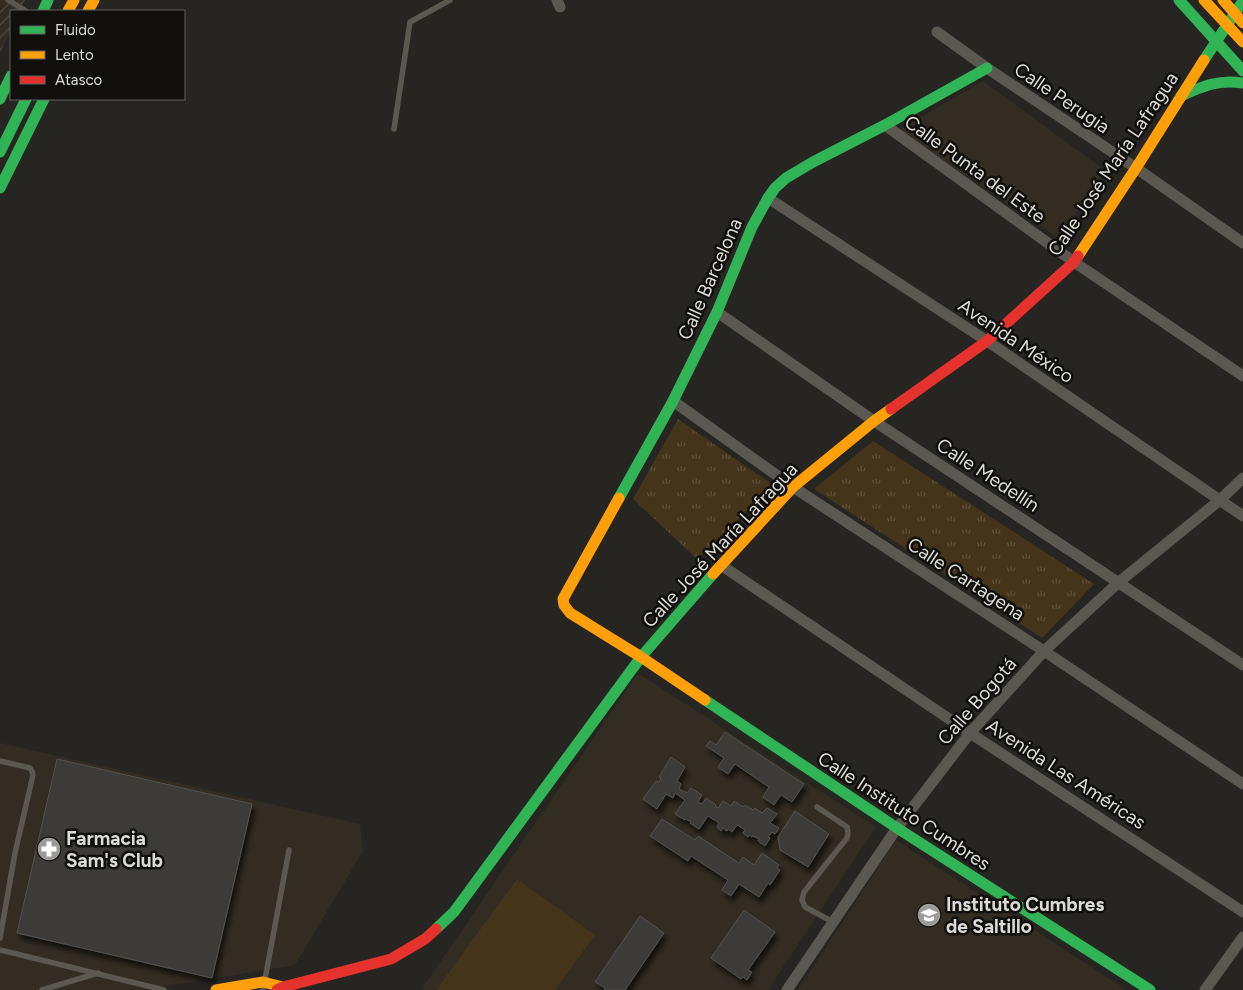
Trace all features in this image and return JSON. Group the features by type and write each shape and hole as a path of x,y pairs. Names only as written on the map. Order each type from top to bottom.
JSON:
{"main road":[{"path":"1179,0 1243,70"},
{"path":"1204,0 1243,42"},
{"path":"1223,0 1243,23"},
{"name":"Calle José María Lafragua","path":"216,990 263,986 280,989 391,959 424,938 454,912 640,657 721,564 793,487 874,421 987,341 1074,262 1243,0"},
{"name":"Calle Barcelona","path":"563,599 673,401 717,312 752,227 775,188 786,178 813,162 885,125 987,68"},
{"path":"0,99 10,78"},
{"path":"1180,96 1206,84 1233,80 1243,83"},
{"path":"0,152 26,100"},
{"path":"0,188 44,100"},
{"name":"Calle Instituto Cumbres","path":"563,599 564,605 570,613 640,657 897,828 1150,990"}],"street":[{"name":"Calle Perugia","path":"937,32 1243,243"},
{"name":"Calle Punta del Este","path":"885,125 1074,262 1243,376"},
{"name":"Avenida México","path":"768,198 987,341 1243,516"},
{"name":"Calle Medellín","path":"717,312 874,421 1243,665"},
{"name":"Calle Cartagena","path":"673,401 793,487 1243,784"},
{"name":"Calle Bogotá","path":"787,990 897,828 970,733 1044,651 1119,582 1220,500 1243,478"},
{"name":"Avenida Las Américas","path":"721,564 970,733 1243,912"},
{"path":"1206,990 1243,936"}],"lane":[{"path":"8,0 24,10"},
{"path":"394,129 410,22 450,0"},
{"path":"0,761 30,768 33,775 15,853 0,938"},
{"path":"817,807 847,826 848,833 847,838 804,892 802,900 806,907 833,922"},
{"path":"263,986 288,850"},
{"path":"0,950 164,990"},
{"path":"42,990 98,973"}],"shaded area":[{"path":"0,0 25,0 20,10 10,10 10,31 0,53"},
{"path":"983,81 1106,171 1058,238 899,130"},
{"path":"638,673 876,827 768,990 421,990"},
{"path":"0,743 360,824 363,851 295,965 143,990 0,990"},
{"name":"Instituto Cumbres de Saltillo","path":"896,840 1127,990 798,990"}],"green space":[{"path":"678,419 773,485 697,559 633,499"},
{"path":"873,441 1094,584 1042,638 814,489"},
{"path":"517,879 595,935 555,990 436,990"}],"building":[{"path":"725,732 804,784 792,802 781,795 774,805 763,797 769,787 735,764 728,774 718,767 724,758 706,746 710,741 716,745"},
{"path":"671,757 685,767 677,781 681,784 679,789 687,793 691,788 702,795 698,802 702,804 706,798 718,808 723,801 731,806 734,801 743,807 745,805 753,810 755,808 762,813 767,808 777,814 770,823 779,828 775,834 772,832 768,837 770,838 765,846 758,841 759,839 749,835 748,837 743,833 745,830 737,825 732,832 723,828 721,831 717,827 719,823 708,816 699,829 691,822 675,814 685,800 675,793 673,798 666,794 657,809 643,799 656,781 659,782 661,778 659,777"},
{"path":"57,759 252,804 212,978 17,933"},
{"path":"795,811 829,834 808,867 780,850 778,837"},
{"path":"662,819 695,840 698,836 739,863 743,857 754,865 762,853 779,865 777,868 780,870 759,897 739,884 731,896 722,890 728,880 691,856 688,861 650,836"},
{"path":"744,910 775,932 748,970 752,972 747,980 743,977 741,979 711,958"},
{"path":"640,916 664,933 625,990 604,990 605,988 595,982"}],"traffic: fast":[{"path":"43,10 48,0"},
{"path":"1179,0 1243,71"},
{"path":"1204,60 1243,1"},
{"path":"619,498 673,401 717,312 752,227 775,188 786,178 813,162 885,125 987,68"},
{"path":"0,99 10,78"},
{"path":"1181,96 1211,84 1226,82 1243,83"},
{"path":"0,152 26,100"},
{"path":"0,188 44,100"},
{"path":"436,929 454,912 641,657 713,574"},
{"path":"705,700 897,828 1150,990"}],"traffic: slow":[{"path":"69,10 74,0"},
{"path":"89,10 94,0"},
{"path":"1204,0 1243,42"},
{"path":"1223,0 1243,23"},
{"path":"1078,256 1204,60"},
{"path":"713,574 793,487 891,409"},
{"path":"619,498 563,599 564,605 570,613 705,700"},
{"path":"216,990 263,982 283,987"}],"traffic: jam":[{"path":"891,409 987,341 1074,262 1078,256"},
{"path":"277,990 391,959 425,939 436,929"}],"place":[{"name":"Farmacia Sam's Club","path":"49,849"},
{"name":"Instituto Cumbres de Saltillo","path":"929,915"}]}
